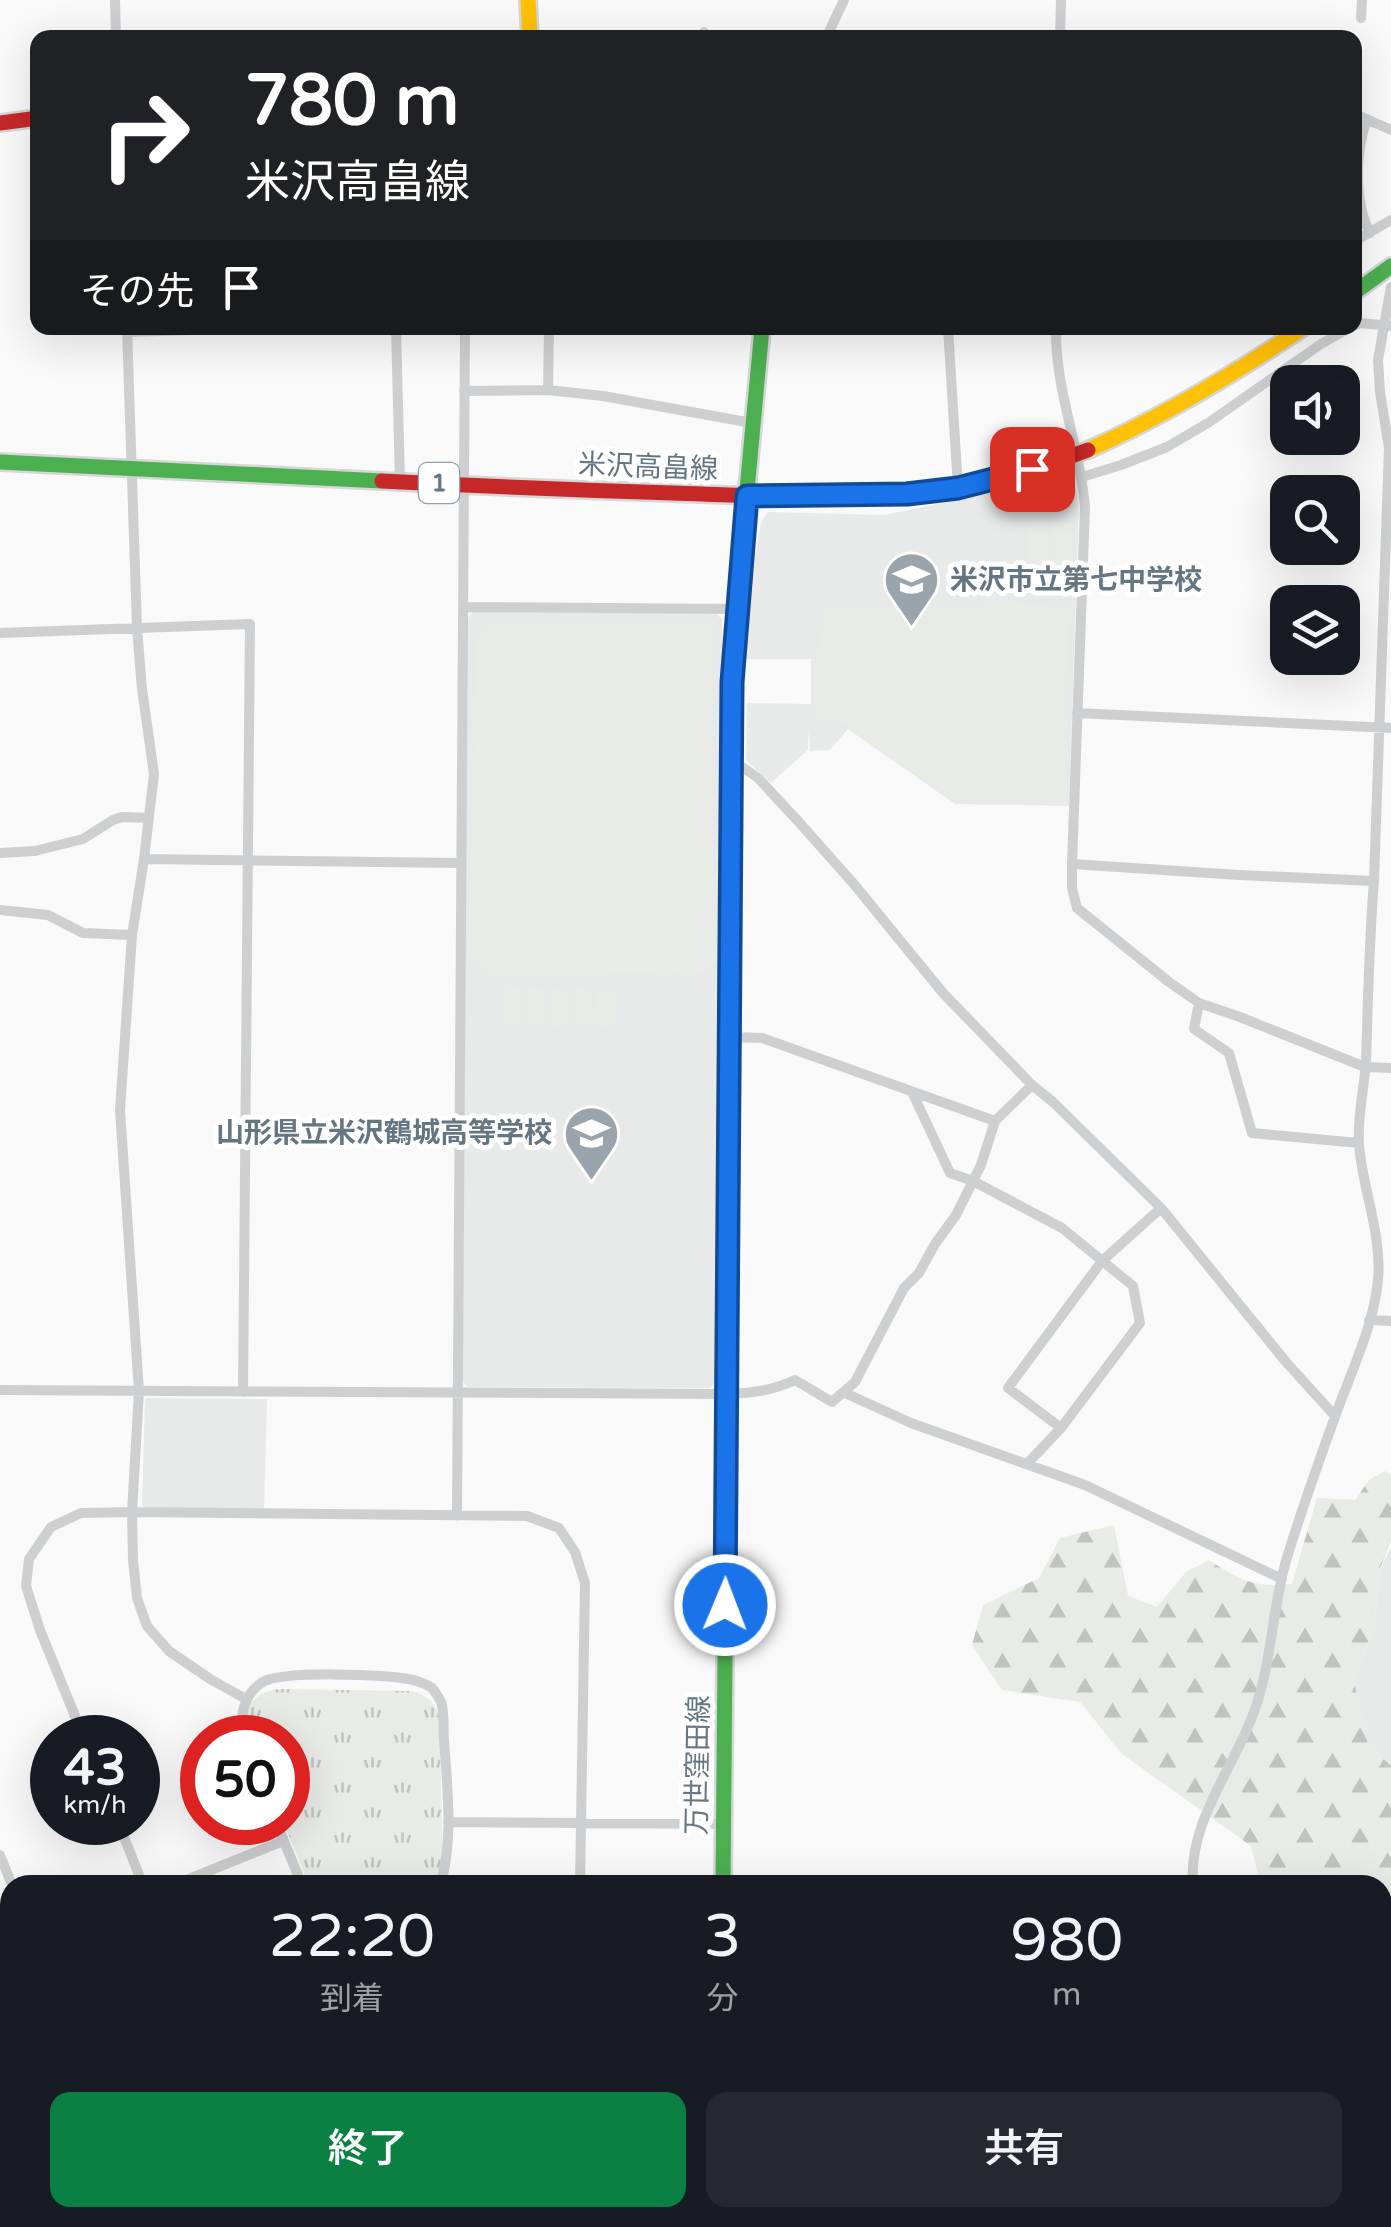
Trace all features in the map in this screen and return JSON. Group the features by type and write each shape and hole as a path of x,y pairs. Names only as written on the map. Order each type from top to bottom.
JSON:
{"main road":[{"path":"528,0 530,30"},
{"path":"0,123 30,119"},
{"path":"1362,287 1391,266"},
{"name":"万世窪田線","path":"723,1875 731,760 736,609 761,335"},
{"name":"米沢高畠線","path":"0,462 747,496 907,494 958,488 1013,475 1125,435 1198,396 1292,335"},
{"name":"米沢高畠線","path":"0,454 132,468"}],"street":[{"path":"115,0 116,30"},
{"path":"830,30 844,0"},
{"path":"1060,30 1061,0"},
{"path":"1361,18 1362,0"},
{"path":"1362,117 1391,130"},
{"path":"1362,146 1367,119"},
{"path":"1362,217 1370,233"},
{"path":"1362,237 1391,220"},
{"path":"1193,1875 1194,1851 1204,1818 1256,1706 1296,1530 1369,1320 1378,1280 1376,1233 1359,1143 1374,880 1388,448 1378,360 1391,287"},
{"path":"1362,322 1387,326"},
{"path":"127,335 137,628 154,774 132,935 120,1110 139,1391 133,1560 137,1598 148,1626 169,1652 246,1698"},
{"path":"396,335 400,482"},
{"path":"457,1516 465,335"},
{"path":"548,390 549,335"},
{"path":"948,335 958,488"},
{"path":"1056,335 1057,369 1082,477 1085,507 1072,864 1076,908 1199,1003 1366,1067 1391,1068"},
{"path":"1082,477 1167,447 1336,335"},
{"path":"464,391 548,390 603,396 752,423"},
{"path":"463,607 736,609"},
{"path":"0,633 250,624 243,1392"},
{"path":"1077,713 1391,728"},
{"path":"731,760 758,778 784,806 943,993 1032,1085 1161,1208 1286,1362 1336,1416"},
{"path":"0,853 83,839 122,817 148,818"},
{"path":"144,859 460,863"},
{"path":"1072,864 1239,876 1374,880"},
{"path":"0,910 48,916 83,932 132,935"},
{"path":"1199,1003 1194,1030 1229,1053 1252,1133 1359,1143"},
{"path":"729,1037 762,1038 995,1121"},
{"path":"0,1390 727,1394 757,1392 795,1380 832,1402 855,1382 904,1288 918,1274 956,1215 982,1165 995,1121 1032,1085"},
{"path":"912,1092 950,1172 1062,1228 1133,1286 1140,1323 1061,1428 1027,1464"},
{"path":"1061,1428 1008,1388 1102,1261 1161,1208"},
{"path":"1369,1320 1391,1321"},
{"path":"845,1392 911,1423 1085,1485 1282,1579"},
{"path":"75,1715 26,1586 29,1559 50,1526 81,1514 132,1512 527,1516 559,1528 575,1552 584,1583 580,1875"},
{"path":"242,1715 246,1698 263,1681 287,1676 351,1675 414,1680 432,1688 442,1704 448,1822 444,1875"},
{"path":"448,1822 722,1824"},
{"path":"127,1845 139,1875"},
{"path":"198,1875 271,1845"},
{"path":"285,1845 298,1875"}],"shaded area":[{"name":"米沢市立第七中学校","path":"1074,476 1079,508 1069,806 955,804 848,729 830,750 810,751 809,727 808,750 771,783 748,762 747,703 811,704 811,659 746,659 747,611 761,522 768,512 884,515"},
{"name":"山形県立米沢鶴城高等学校","path":"474,611 715,613 722,619 723,983 716,1381 710,1388 468,1387 462,1381 467,619"},
{"path":"145,1398 267,1399 264,1510 145,1509"},
{"path":"1391,1547 1391,1766 1368,1744 1354,1681 1374,1627 1380,1570"}],"green space":[{"path":"1028,522 1046,523 1045,563 1028,563"},
{"path":"1054,522 1072,523 1071,563 1053,563"},
{"path":"981,602 1069,605 1066,800 956,801 845,724 820,723 817,718 821,605 980,610"},
{"path":"492,622 706,625 713,631 715,962 706,973 491,974 472,957 476,637"},
{"path":"503,986 521,987 520,1027 502,1027"},
{"path":"526,987 544,988 543,1028 525,1027"},
{"path":"573,987 591,988 590,1028 572,1027"},
{"path":"549,988 567,988 566,1028 548,1028"},
{"path":"596,988 614,989 613,1029 595,1028"},
{"path":"1385,1471 1391,1475 1391,1541 1380,1569 1374,1627 1354,1681 1368,1744 1391,1766 1391,1875 1258,1875 1251,1846 1122,1754 1080,1702 1002,1690 972,1645 983,1605 1039,1578 1060,1538 1114,1525 1128,1596 1157,1607 1186,1572 1209,1560 1248,1581 1292,1584 1317,1498 1355,1500 1369,1480"},
{"path":"278,1689 413,1691 426,1697 439,1717 444,1875 305,1875 293,1845 310,1845 310,1715 248,1715 250,1705 260,1695"}],"traffic: fast":[{"path":"1362,287 1391,266"},
{"path":"732,794 736,609 761,335"},
{"path":"0,462 382,481"},
{"path":"723,1875 728,1317"}],"traffic: slow":[{"path":"528,0 530,30"},
{"path":"1088,450 1198,394 1292,335"}],"traffic: jam":[{"path":"0,123 30,119"},
{"path":"382,481 850,496 973,484 1088,450"},
{"path":"728,1317 732,794"}],"place":[{"name":"米沢市立第七中学校","path":"911,629"},
{"name":"山形県立米沢鶴城高等学校","path":"591,1182"}],"route":[{"path":"725,1605 732,682 747,496 907,494 958,488 1032,469"}]}
